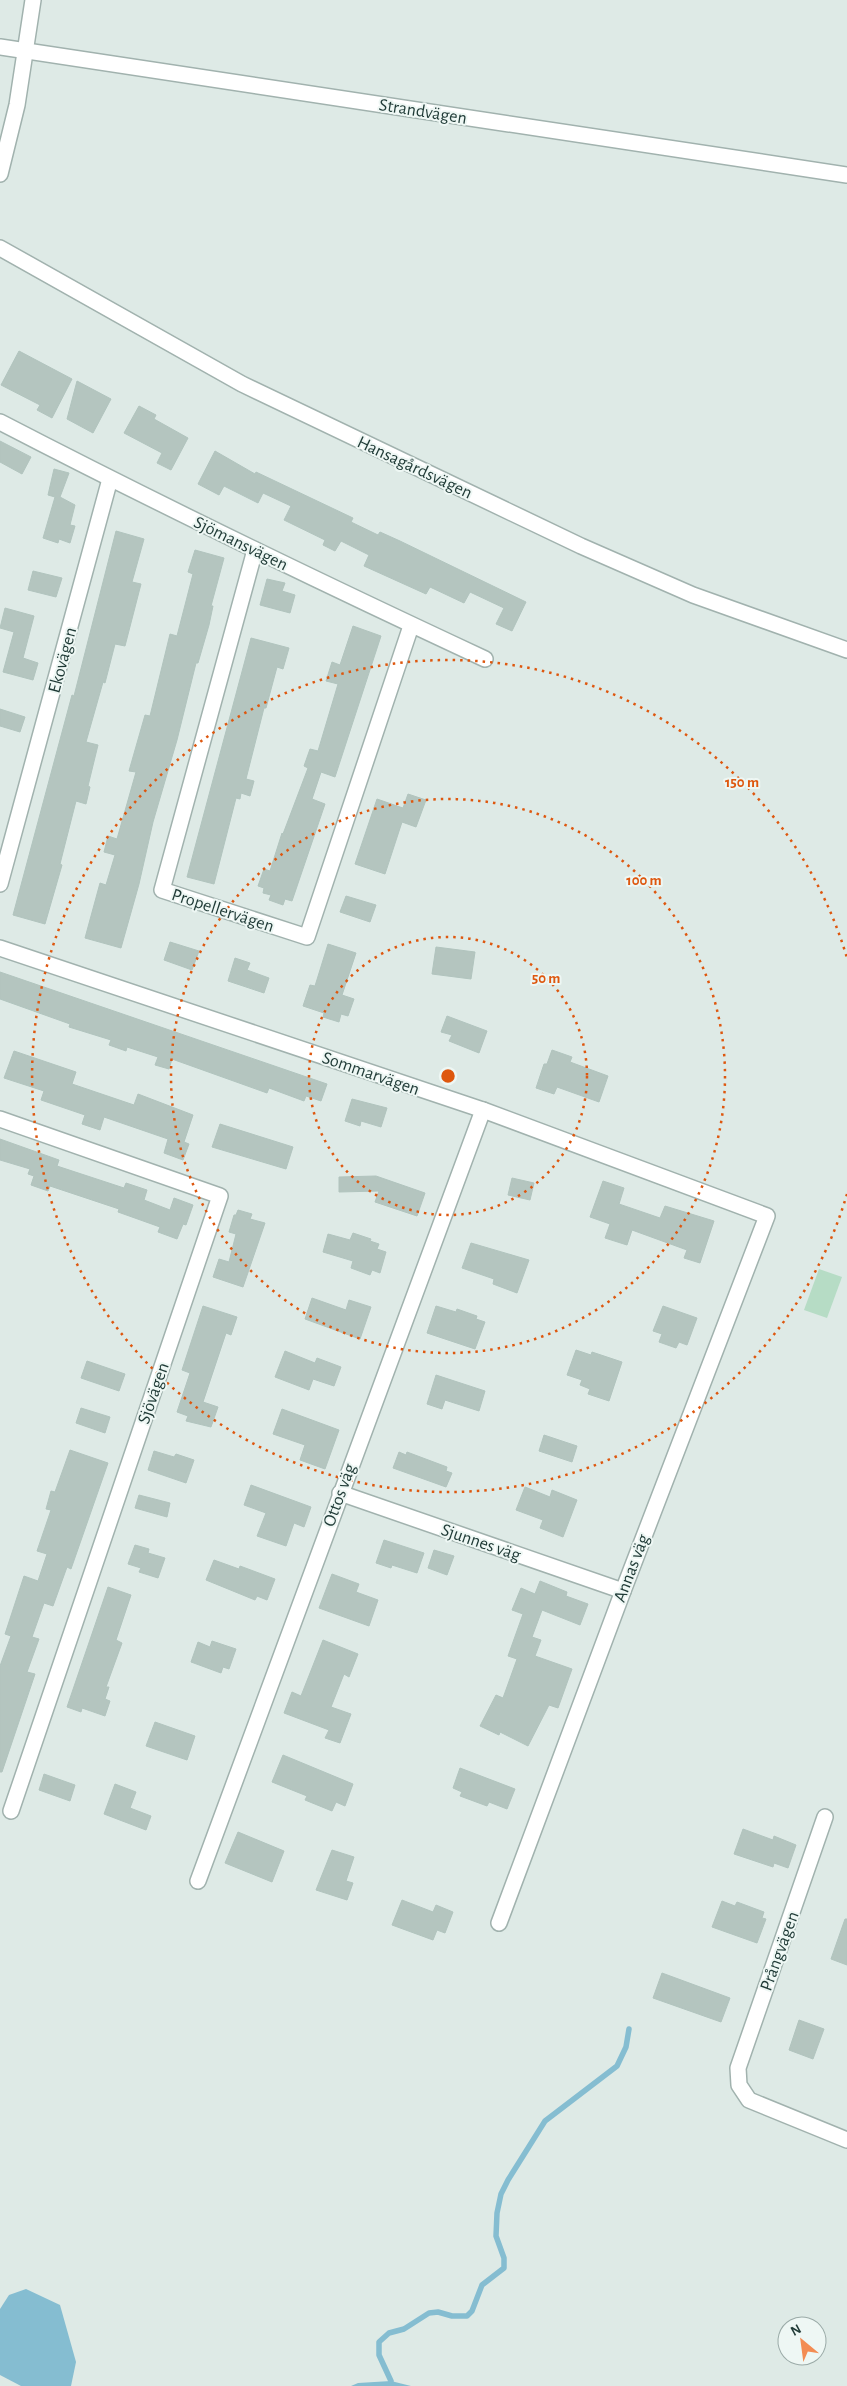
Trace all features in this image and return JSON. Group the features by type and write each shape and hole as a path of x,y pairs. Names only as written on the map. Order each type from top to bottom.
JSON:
{"street":[{"path":"0,174 17,105 33,0"},
{"name":"Strandvägen","path":"0,47 847,175"},
{"name":"Hansagårdsvägen","path":"0,248 242,384 572,542 693,595 847,650"},
{"name":"Sjömansvägen","path":"0,422 110,479 255,550 411,626 485,659"},
{"name":"Ekovägen","path":"0,884 7,839 110,479"},
{"name":"Propellervägen","path":"255,550 162,890 307,938 411,626"},
{"name":"Sommarvägen","path":"0,948 483,1110 767,1216"},
{"name":"Ottos väg","path":"198,1881 483,1110"},
{"name":"Sjövägen","path":"0,1119 220,1196 11,1811"},
{"name":"Annas väg","path":"499,1923 623,1591 767,1216"},
{"name":"Sjunnes väg","path":"340,1493 623,1591"},
{"name":"Prångvägen","path":"825,1817 738,2068 739,2085 749,2100 847,2140"}],"green space":[{"path":"819,1269 842,1277 827,1318 804,1310"}],"water":[{"path":"26,2289 60,2305 76,2362 71,2386 21,2386 0,2375 0,2309 9,2295"},
{"path":"391,2381 411,2386 351,2386 358,2383"}],"building":[{"path":"19,351 72,379 52,418 37,410 40,405 1,385"},
{"path":"77,381 111,399 93,433 67,419"},
{"path":"139,406 156,415 154,419 188,438 171,470 157,463 162,453 124,433"},
{"path":"0,441 31,457 22,474 0,462"},
{"path":"215,451 255,474 256,472 353,518 351,522 378,535 380,532 400,541 526,602 512,631 496,624 504,608 470,592 464,603 430,587 426,594 364,566 369,555 341,541 335,551 323,545 325,540 284,520 291,506 263,493 258,503 224,486 219,495 198,484"},
{"path":"54,469 69,473 60,497 75,505 70,525 75,526 70,543 59,539 58,543 43,538 55,497 48,495"},
{"path":"116,531 144,539 132,582 141,584 125,646 115,644 86,742 98,745 88,786 90,787 86,804 76,801 60,864 62,865 45,924 13,915 72,695 74,696"},
{"path":"195,550 224,558 211,606 213,606 209,625 198,663 196,663 121,948 85,938 100,883 106,885 115,855 104,852 108,836 117,839 136,772 129,771 145,715 150,716 170,634 177,636 193,574 188,572"},
{"path":"33,571 62,578 56,597 28,590"},
{"path":"267,579 285,583 282,591 295,595 290,613 260,605"},
{"path":"5,608 34,616 23,658 38,663 33,680 3,672 14,632 0,628"},
{"path":"353,626 381,636 335,777 321,772 312,799 325,804 292,901 285,899 283,905 269,900 271,895 263,893 264,888 258,886 264,869 270,871 282,833 308,768 304,766 310,749 318,751 338,684 326,681 332,662 340,665"},
{"path":"251,638 289,648 283,669 277,667 266,708 264,708 246,779 254,781 250,796 241,793 240,799 236,798 214,884 187,877"},
{"path":"0,709 25,717 20,732 0,726"},
{"path":"408,794 426,800 416,827 402,822 385,874 355,864 377,799 403,808"},
{"path":"346,896 376,905 370,922 340,912"},
{"path":"170,942 199,951 192,970 164,960"},
{"path":"328,944 356,953 342,995 354,999 348,1016 341,1014 339,1022 323,1017 324,1013 303,1006 310,985 315,986"},
{"path":"436,947 475,952 471,979 432,974"},
{"path":"235,958 250,963 247,970 269,978 264,993 228,981"},
{"path":"0,972 327,1084 321,1101 306,1096 304,1101 269,1088 267,1093 172,1059 169,1069 155,1065 158,1057 127,1047 126,1051 109,1045 111,1040 69,1027 70,1024 0,999"},
{"path":"447,1016 487,1031 479,1053 449,1041 452,1035 441,1032"},
{"path":"552,1050 572,1057 570,1062 608,1076 599,1102 557,1087 554,1094 536,1088 544,1064 547,1064"},
{"path":"14,1051 76,1072 72,1084 134,1105 138,1094 193,1115 184,1142 189,1144 183,1160 164,1153 168,1139 104,1117 100,1130 82,1124 85,1115 41,1100 44,1091 4,1078"},
{"path":"352,1099 387,1108 381,1127 361,1121 360,1126 345,1121"},
{"path":"220,1124 293,1147 286,1169 212,1147"},
{"path":"0,1139 59,1160 57,1166 124,1188 126,1183 147,1190 144,1200 170,1210 174,1198 193,1205 186,1225 183,1224 177,1239 158,1232 160,1227 118,1212 119,1209 50,1186 48,1191 31,1185 34,1176 28,1174 30,1169 0,1160"},
{"path":"376,1176 425,1193 417,1216 375,1202 379,1191 339,1192 339,1177"},
{"path":"512,1178 534,1183 530,1200 508,1195"},
{"path":"603,1181 624,1188 619,1204 660,1218 665,1206 714,1221 700,1263 684,1258 687,1250 632,1230 627,1245 605,1238 610,1224 590,1217"},
{"path":"238,1210 252,1214 250,1219 265,1223 243,1287 213,1277 219,1259 229,1262 236,1234 229,1232 234,1215 236,1215"},
{"path":"353,1233 371,1239 370,1241 379,1244 377,1249 386,1252 380,1273 372,1270 370,1275 351,1268 353,1261 323,1252 328,1234 350,1240"},
{"path":"471,1243 529,1260 517,1293 493,1284 494,1279 462,1268"},
{"path":"312,1298 346,1310 349,1300 371,1307 360,1339 305,1319"},
{"path":"203,1306 237,1317 231,1335 226,1333 203,1402 218,1407 211,1427 186,1421 188,1416 177,1412 190,1373 182,1370"},
{"path":"436,1306 456,1312 457,1309 477,1316 476,1319 485,1322 475,1349 427,1333"},
{"path":"663,1306 697,1318 687,1345 679,1342 676,1348 659,1342 662,1334 653,1331"},
{"path":"576,1350 591,1355 592,1352 622,1362 609,1401 588,1394 590,1389 580,1385 582,1380 567,1375"},
{"path":"285,1351 315,1363 317,1358 341,1367 334,1386 313,1379 309,1390 275,1377"},
{"path":"87,1361 125,1374 119,1391 81,1378"},
{"path":"436,1375 485,1391 479,1411 445,1400 442,1409 427,1404"},
{"path":"81,1408 110,1417 105,1433 76,1423"},
{"path":"282,1409 339,1430 325,1469 300,1460 305,1445 273,1434"},
{"path":"544,1435 577,1446 572,1462 539,1451"},
{"path":"70,1450 108,1463 71,1569 67,1567 53,1606 44,1603 32,1637 39,1639 27,1672 35,1674 2,1772 0,1772 0,1666 11,1636 5,1634 24,1576 38,1581 47,1554 37,1551 51,1510 46,1509 51,1491 55,1492"},
{"path":"154,1451 174,1457 176,1454 194,1460 186,1483 148,1470"},
{"path":"399,1452 406,1455 407,1452 447,1467 446,1471 452,1473 446,1487 393,1468"},
{"path":"251,1485 311,1507 304,1527 294,1523 286,1546 257,1536 266,1513 244,1505"},
{"path":"525,1487 550,1497 552,1490 577,1500 563,1537 540,1528 543,1520 516,1510"},
{"path":"139,1495 170,1503 167,1517 135,1508"},
{"path":"384,1540 424,1553 417,1573 392,1565 391,1568 376,1563"},
{"path":"135,1545 149,1549 148,1553 165,1558 158,1578 139,1572 141,1568 128,1564"},
{"path":"434,1550 454,1556 447,1575 428,1568"},
{"path":"214,1560 239,1569 240,1566 275,1579 267,1600 257,1596 255,1600 206,1580"},
{"path":"332,1574 359,1584 356,1592 378,1600 369,1626 319,1608"},
{"path":"540,1581 567,1592 566,1596 588,1604 580,1625 542,1610 532,1637 541,1640 535,1656 572,1669 558,1708 549,1705 528,1746 500,1732 499,1735 480,1726 496,1695 503,1698 517,1659 508,1656 523,1614 512,1610 521,1588 535,1594"},
{"path":"108,1587 131,1595 116,1640 122,1643 106,1687 109,1687 105,1699 110,1701 105,1716 82,1708 81,1712 67,1707"},
{"path":"323,1640 358,1654 349,1677 344,1674 331,1707 351,1714 340,1743 325,1738 329,1730 284,1713 292,1692 301,1696"},
{"path":"212,1641 236,1649 229,1669 223,1667 221,1673 191,1662 198,1642 210,1647"},
{"path":"155,1722 195,1736 187,1760 146,1746"},
{"path":"283,1755 353,1784 345,1806 336,1802 332,1811 305,1800 307,1796 272,1782"},
{"path":"460,1768 515,1789 507,1809 489,1802 487,1806 460,1796 462,1792 453,1788"},
{"path":"44,1774 75,1785 70,1801 39,1790"},
{"path":"115,1784 136,1792 130,1808 151,1816 146,1830 104,1814"},
{"path":"743,1829 773,1840 774,1836 796,1845 788,1868 774,1863 773,1867 734,1854"},
{"path":"238,1832 284,1851 272,1882 225,1863"},
{"path":"332,1850 354,1857 346,1881 353,1883 347,1900 316,1890"},
{"path":"402,1900 433,1912 436,1905 453,1912 445,1933 437,1930 433,1940 392,1925"},
{"path":"722,1901 735,1906 737,1902 764,1912 762,1918 766,1919 757,1943 712,1927"},
{"path":"845,1919 847,1919 847,1965 831,1959"},
{"path":"662,1973 730,1998 721,2022 653,1998"},
{"path":"799,2020 824,2029 813,2059 789,2050"}],"waterway":[{"path":"391,2381 379,2355 379,2342 389,2333 404,2329 429,2313 438,2312 452,2316 467,2316 472,2311 482,2285 504,2268 504,2258 496,2236 497,2213 501,2194 508,2180 545,2121 617,2066 626,2047 629,2029"}]}
